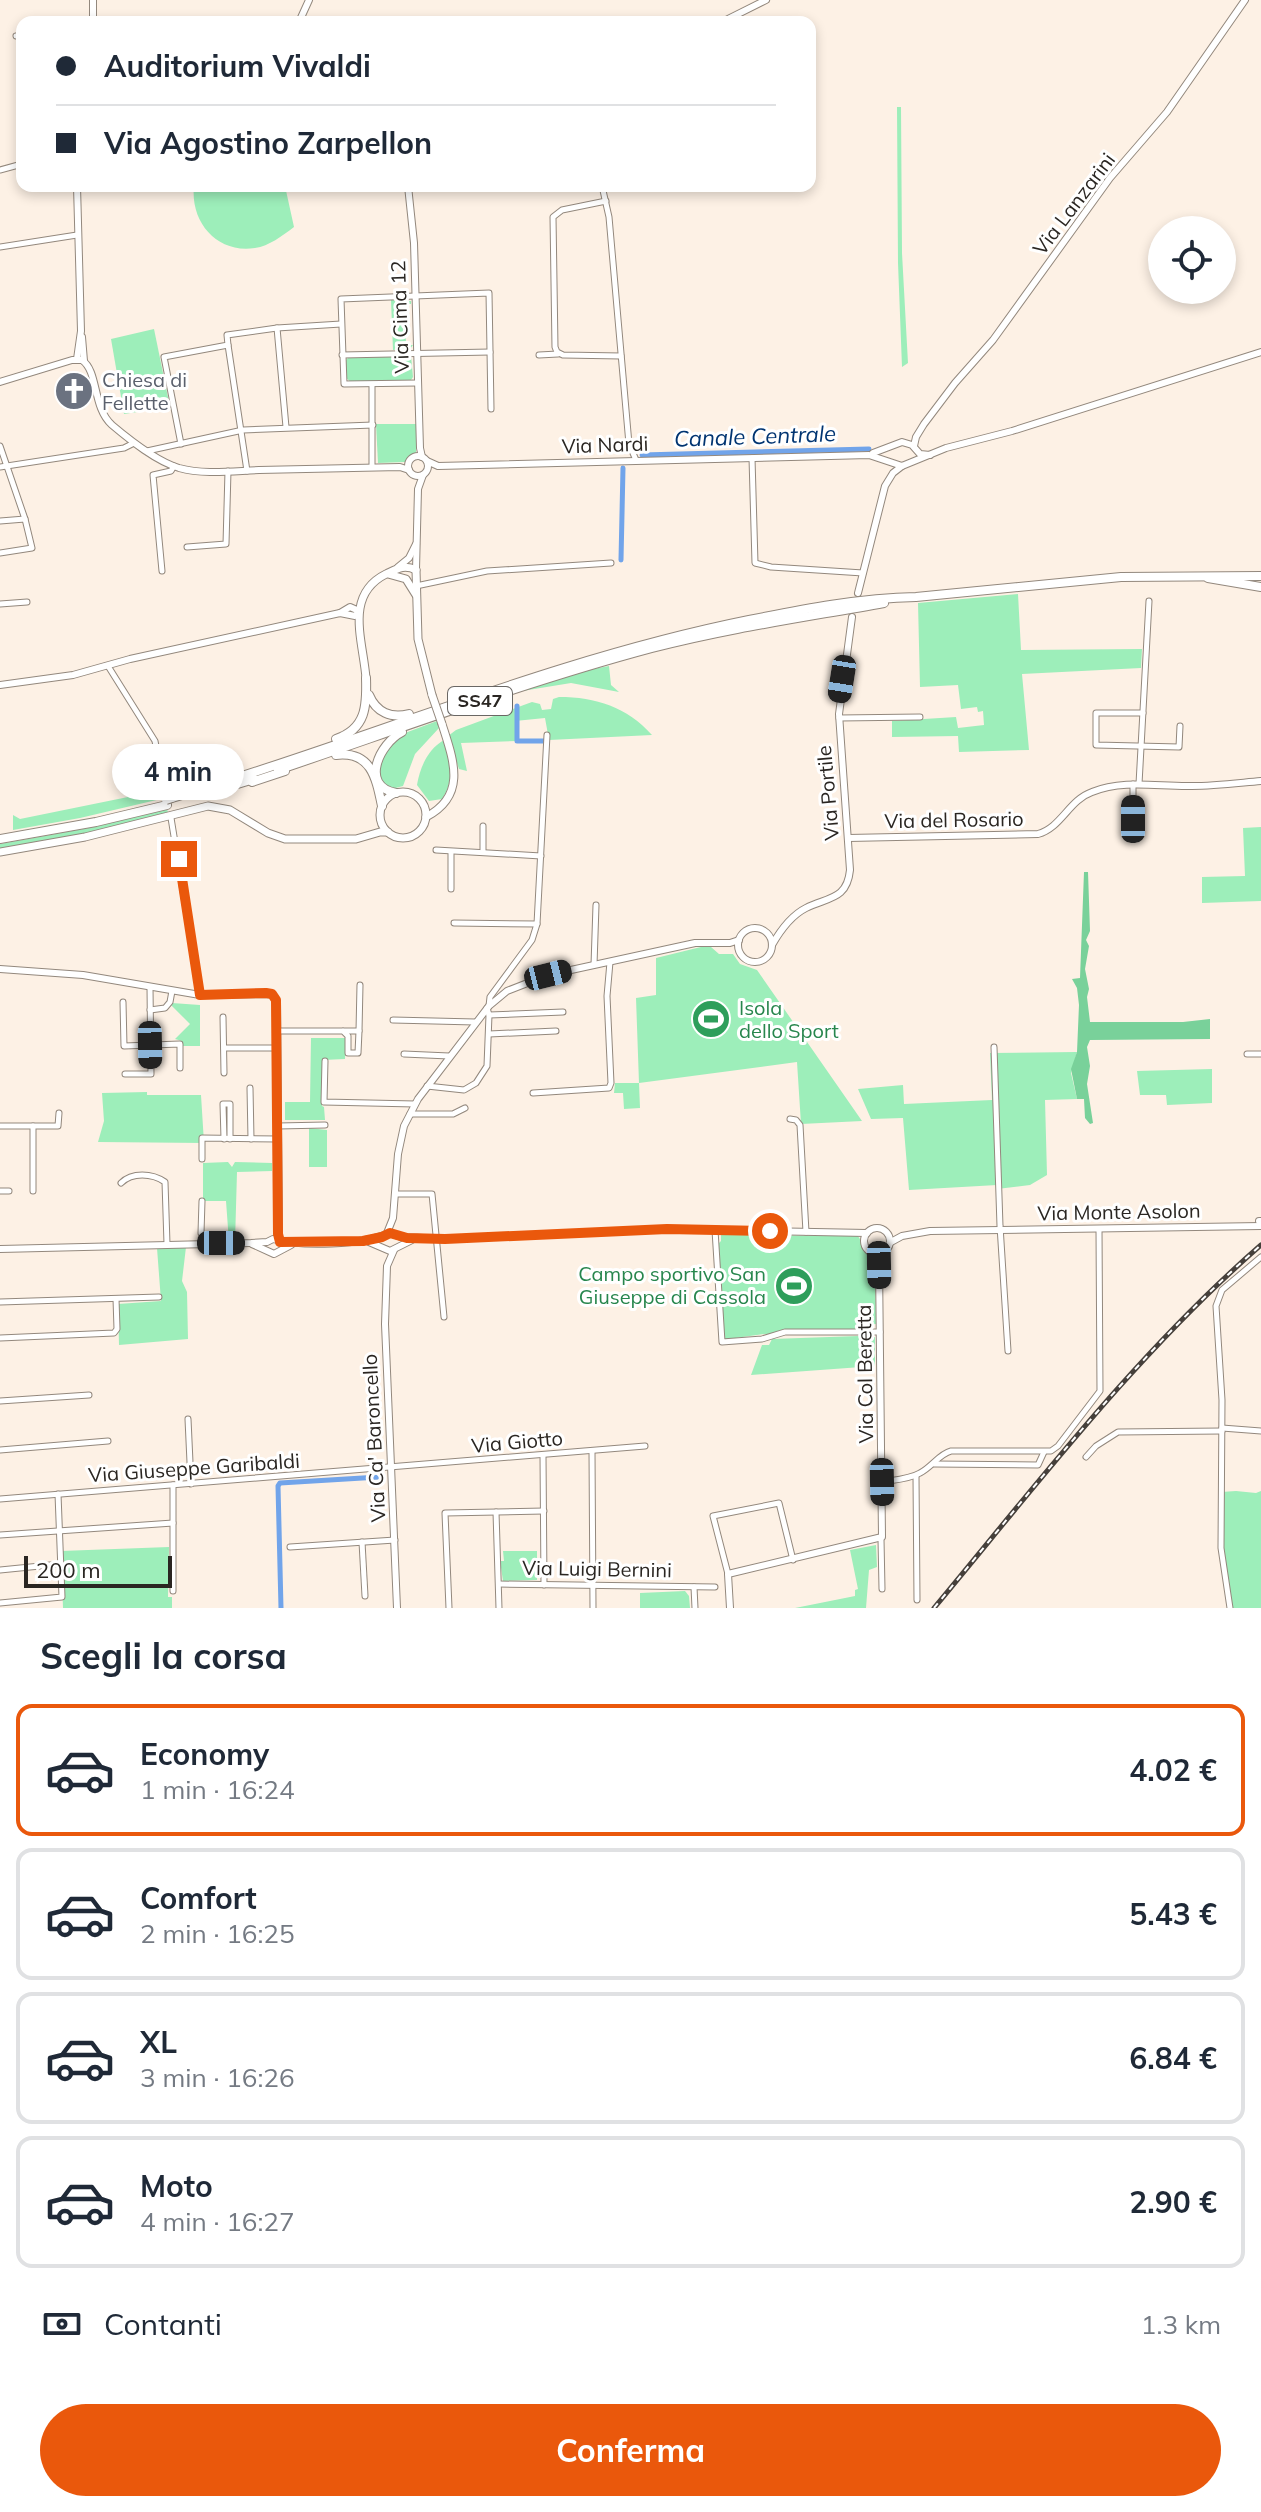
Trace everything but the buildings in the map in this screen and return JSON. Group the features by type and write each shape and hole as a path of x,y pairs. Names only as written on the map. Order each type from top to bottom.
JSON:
{"highway":[{"name":"SS47","path":"169,801 631,647 735,623 859,601 1121,577 1188,574 1261,576"},
{"path":"1188,574 1261,587"},
{"name":"SS47","path":"366,678 371,701 387,714 405,716 491,686 510,687"},
{"path":"257,772 274,760 344,737 353,731 365,712 366,678"},
{"name":"SS47","path":"396,793 385,789 377,778 377,762 381,751 398,734 493,700 510,687"},
{"name":"SS47","path":"0,837 236,785 510,687"},
{"path":"236,785 275,775 329,755 356,755 368,763 382,806"}],"main road":[{"path":"366,678 360,600 376,579 398,567 416,570"},
{"path":"388,574 416,570"},
{"path":"380,819 388,832 408,838 420,830 426,817 446,800 453,787 455,767 421,660 416,570"},
{"path":"388,574 406,579 416,595"},
{"path":"372,834 380,819 382,806 387,798 396,793 408,792 422,802 434,804 446,800"},
{"path":"422,802 426,817"},
{"path":"0,852 85,837 203,806 230,810 282,839 352,839 388,832"}],"street":[{"path":"734,16 766,0"},
{"name":"Via Lanzarini","path":"914,448 924,424 961,375 993,340 1110,178 1167,112 1245,0"},
{"path":"77,192 81,360"},
{"name":"Via Cima 12","path":"408,192 416,296 420,448 416,464"},
{"path":"604,192 629,444 636,460"},
{"path":"559,354 555,347 553,217 562,210 606,201"},
{"path":"0,247 77,235"},
{"path":"418,383 344,384 341,299 489,293 491,409"},
{"path":"247,471 227,335 341,324"},
{"path":"277,328 286,427"},
{"path":"81,331 81,360"},
{"path":"61,363 79,340"},
{"path":"181,444 164,357 228,345"},
{"path":"342,355 490,352"},
{"path":"888,481 902,466 946,448 1012,431 1261,352"},
{"path":"539,355 621,356"},
{"path":"0,382 81,360 89,366 103,414 112,425 174,466 205,471 400,467 416,464 438,466"},
{"path":"372,385 372,467"},
{"name":"Via Lanzarini","path":"902,442 924,424"},
{"path":"147,451 243,430 373,425"},
{"path":"902,442 926,456 933,455"},
{"name":"Via Nardi","path":"438,466 869,455 902,442"},
{"path":"3,466 124,448 135,443"},
{"path":"622,460 629,444"},
{"path":"0,446 3,466 25,519 32,548 0,553"},
{"path":"858,593 873,527 888,481 887,448"},
{"path":"912,463 914,448"},
{"name":"Via Nardi","path":"869,455 902,466"},
{"path":"752,458 755,563 771,567 863,573"},
{"path":"416,464 425,473"},
{"path":"416,464 425,473"},
{"path":"416,464 416,570"},
{"path":"162,571 153,475 171,471 174,466"},
{"path":"418,489 425,473 438,466"},
{"path":"187,547 226,544 228,471"},
{"path":"0,521 25,519"},
{"path":"398,567 409,558 417,541"},
{"path":"416,586 487,571 611,563"},
{"path":"1133,819 1141,746 1149,601"},
{"path":"0,604 27,602"},
{"path":"0,685 62,677 340,613 355,616 359,611"},
{"name":"Via Portile","path":"772,945 800,912 834,897 847,887 850,870 839,718 852,617"},
{"path":"108,666 155,741 169,801"},
{"path":"1143,713 1096,713 1096,745 1179,747 1180,726"},
{"path":"839,718 920,717"},
{"path":"427,1086 470,1089 485,1072 490,997 532,940 537,924 547,735"},
{"name":"Via del Rosario","path":"848,838 1038,834 1056,823 1081,797 1094,791 1136,784 1191,786 1261,781"},
{"path":"171,818 200,995"},
{"path":"483,826 483,852"},
{"path":"436,850 541,856"},
{"path":"451,852 451,889"},
{"path":"594,965 596,905"},
{"path":"454,923 537,924"},
{"path":"722,943 739,951 746,960 759,961 768,955 772,945 766,933 748,929 739,940 739,951"},
{"name":"Via Portile","path":"766,933 782,930"},
{"path":"396,1248 391,1235 400,1141 410,1114 475,1022 504,993 548,975 695,943 739,940"},
{"path":"533,1093 609,1088 607,996 610,962"},
{"path":"0,969 71,973 200,995 270,993 275,997 279,1212 274,1244"},
{"path":"502,981 504,993"},
{"path":"343,1031 348,1036 348,1053 358,1053 360,985"},
{"path":"125,1074 151,1074 150,987"},
{"path":"497,987 504,993"},
{"path":"150,1010 165,1008 172,991"},
{"path":"123,1002 124,1049 180,1044 180,1068"},
{"path":"488,1010 563,1012"},
{"path":"223,1017 224,1073"},
{"path":"393,1020 475,1022"},
{"path":"277,1031 359,1031"},
{"path":"489,1034 556,1031"},
{"path":"994,1047 1000,1230 1008,1351"},
{"path":"224,1048 277,1048"},
{"path":"404,1054 449,1056"},
{"path":"1247,1054 1261,1054"},
{"path":"325,1061 324,1102 415,1104"},
{"path":"250,1088 251,1139"},
{"path":"223,1104 230,1104 227,1139 223,1104"},
{"path":"410,1114 453,1114 465,1108"},
{"path":"0,1126 58,1126 59,1113"},
{"path":"790,1119 800,1125 806,1232"},
{"path":"278,1126 325,1125"},
{"path":"33,1126 33,1191"},
{"path":"202,1159 202,1138 278,1139"},
{"path":"121,1183 139,1175 165,1182 167,1244"},
{"path":"0,1191 9,1191"},
{"path":"395,1194 432,1194 444,1317"},
{"path":"201,1233 202,1201"},
{"name":"Via Monte Asolon","path":"888,1234 902,1236 930,1231 1237,1226 1260,1223"},
{"path":"0,1249 274,1244 363,1241 391,1235 435,1239 667,1229 846,1232 866,1236 880,1228 888,1234 891,1242 879,1254 868,1251 866,1236"},
{"path":"882,1482 916,1476 934,1464 943,1453 951,1451 1044,1452 1058,1446 1100,1391 1099,1229"},
{"path":"715,1230 722,1342 762,1339 785,1332 880,1332"},
{"name":"Via Ca' Baroncello","path":"391,1235 384,1248 387,1266 385,1357 397,1608"},
{"name":"Via Monte Asolon","path":"891,1242 902,1236"},
{"path":"363,1241 384,1248 396,1248 415,1238"},
{"name":"Via Ca' Baroncello","path":"387,1266 396,1248"},
{"name":"Via Col Beretta","path":"879,1254 882,1589"},
{"path":"1230,1608 1221,1548 1222,1430 1216,1306 1222,1290 1261,1257"},
{"path":"0,1302 159,1297"},
{"path":"0,1338 114,1333 117,1327 116,1299"},
{"path":"0,1401 89,1395"},
{"path":"188,1419 191,1484"},
{"path":"1086,1457 1096,1446 1118,1432 1261,1431"},
{"path":"0,1450 108,1441"},
{"name":"Via Giotto","path":"391,1468 645,1446"},
{"path":"592,1451 593,1608"},
{"path":"934,1464 1038,1465 1044,1452"},
{"path":"543,1455 544,1585"},
{"name":"Via Giuseppe Garibaldi","path":"0,1499 391,1468"},
{"path":"916,1476 917,1600"},
{"path":"173,1485 173,1591"},
{"path":"0,1603 62,1597 58,1494"},
{"path":"730,1608 728,1574 713,1516 779,1503 793,1560"},
{"path":"449,1608 445,1513 544,1511"},
{"path":"496,1512 499,1608"},
{"path":"0,1535 173,1523"},
{"path":"728,1574 881,1539"},
{"path":"290,1547 395,1540"},
{"path":"362,1542 365,1596"},
{"path":"0,1570 60,1564"},
{"name":"Via Luigi Bernini","path":"499,1584 715,1587"},
{"name":"Via Luigi Bernini","path":"694,1587 695,1608"}],"green space":[{"path":"897,107 901,107 902,253 908,363 902,367 898,263"},
{"path":"194,192 286,192 294,227 260,247 241,249 229,246 209,233 196,212"},
{"path":"391,300 411,301 411,304 405,304 406,345 413,345 410,349 393,350"},
{"path":"154,329 170,407 124,414 111,339"},
{"path":"411,356 411,380 351,382 346,378 348,358"},
{"path":"376,424 416,424 416,453 405,462 378,463"},
{"path":"1018,594 1021,650 1142,649 1141,668 1022,674 1029,750 959,752 958,736 892,737 892,721 956,717 958,728 984,725 983,711 978,712 977,707 961,709 958,685 920,687 918,603"},
{"path":"609,666 611,685 619,692 571,683 516,692 582,671"},
{"path":"553,699 586,699 610,706 632,717 652,735 549,740 545,718 515,721 517,741 461,743 467,771 459,769 448,736 456,730 532,702 540,704 542,710 551,709"},
{"path":"437,721 439,728 415,754 403,786 385,788 376,776 380,756 405,733"},
{"path":"444,740 450,763 449,784 442,799 429,801 417,785 418,778 429,753"},
{"path":"153,775 162,775 165,798 13,830 13,815 20,819 128,797 127,792 140,789"},
{"path":"167,808 168,813 78,835 0,849 0,844 94,827"},
{"path":"1261,827 1261,901 1202,903 1202,877 1245,876 1243,828"},
{"path":"1084,872 1088,872 1090,931 1086,940 1089,946 1085,969 1090,1022 1210,1019 1210,1039 1090,1040 1087,1047 1090,1066 1087,1084 1093,1123 1090,1124 1085,1118 1084,1099 1077,1099 1071,1069 1077,1052 1079,1005 1077,988 1072,979 1080,978"},
{"name":"Isola dello Sport","path":"711,947 719,954 733,954 740,964 757,970 862,1121 801,1124 797,1062 639,1083 636,998 656,995 656,958"},
{"path":"172,1003 200,1005 200,1046 182,1046 182,1041 175,1039 190,1024"},
{"path":"311,1038 346,1038 345,1059 323,1060 322,1106 325,1120 285,1120 285,1102 310,1102"},
{"path":"1077,1052 1071,1073 1077,1099 1045,1100 1047,1175 1030,1185 997,1189 997,1185 909,1190 903,1118 871,1119 858,1089 903,1085 904,1104 992,1100 990,1053"},
{"path":"1212,1069 1212,1103 1167,1105 1166,1095 1140,1095 1137,1071"},
{"path":"615,1083 639,1083 640,1108 624,1109 623,1093 614,1093"},
{"path":"147,1092 147,1095 201,1095 204,1143 98,1142 104,1121 102,1093"},
{"path":"309,1128 327,1130 327,1167 309,1167"},
{"path":"228,1162 232,1167 235,1162 272,1163 272,1171 237,1172 235,1242 229,1242 226,1201 203,1201 203,1163"},
{"name":"Campo sportivo San Giuseppe di Cassola","path":"721,1235 858,1236 867,1245 868,1253 875,1256 876,1324 867,1325 862,1331 764,1334 721,1340 715,1247 721,1241"},
{"path":"186,1247 182,1281 187,1292 188,1339 119,1345 118,1304 161,1301 157,1248"},
{"path":"875,1337 875,1366 751,1375 762,1345 769,1345 772,1339"},
{"path":"1261,1491 1261,1608 1231,1608 1221,1543 1221,1492"},
{"path":"876,1545 877,1567 869,1570 866,1608 795,1608 855,1596 858,1589 850,1550"},
{"path":"169,1547 168,1597 172,1597 172,1608 63,1608 61,1551"},
{"path":"503,1551 537,1551 537,1580 503,1581 500,1561 504,1561"},
{"path":"685,1591 689,1596 690,1608 640,1608 640,1593"}],"waterway":[{"name":"Canale Centrale","path":"642,455 869,449"},
{"name":"Canale Centrale","path":"621,560 623,468"},
{"name":"Canale Centrale","path":"517,706 517,741 544,741"},
{"name":"Canale Centrale","path":"281,1608 280,1483 379,1477"}],"railway":[{"path":"934,1608 1131,1374 1216,1286 1261,1245"}],"place":[{"name":"Chiesa di Fellette","path":"74,391"},
{"name":"Isola dello Sport","path":"711,1019"},
{"name":"Campo sportivo San Giuseppe di Cassola","path":"794,1286"}],"route":[{"path":"179,859 200,995 270,993 276,1000 280,1242 363,1241 390,1233 407,1238 445,1239 667,1229 770,1231"}]}
